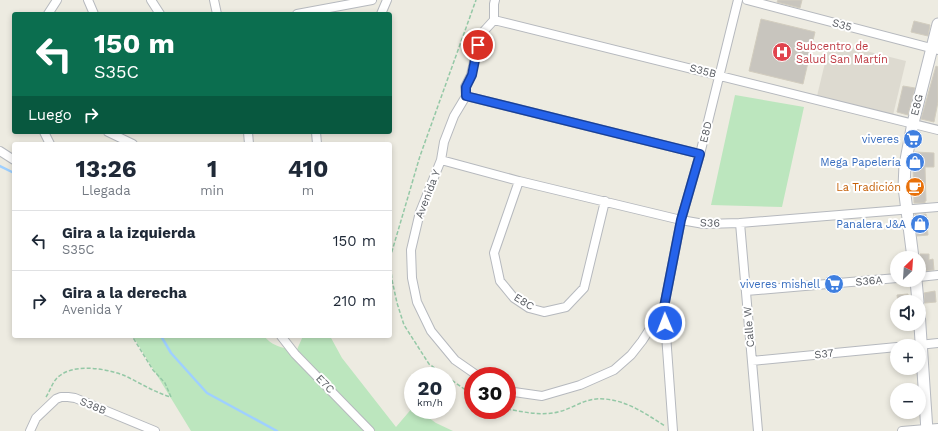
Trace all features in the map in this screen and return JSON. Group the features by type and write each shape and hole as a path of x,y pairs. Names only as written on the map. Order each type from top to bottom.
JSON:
{"street":[{"path":"49,12 57,0"},
{"path":"88,0 93,12"},
{"path":"151,0 159,12"},
{"path":"214,0 217,12"},
{"path":"310,12 372,0"},
{"path":"381,12 387,0"},
{"path":"494,20 494,4 496,0"},
{"name":"E8D","path":"669,429 664,307 681,220 700,154 738,0"},
{"name":"S35","path":"747,0 935,49"},
{"name":"S35B","path":"494,20 938,130"},
{"name":"Avenida Y","path":"465,367 455,360 431,331 417,302 412,278 411,250 420,212 441,160 444,142 454,116 466,96 466,87 472,75 478,45 484,30 494,20"},
{"name":"E8G","path":"912,251 904,187 905,165 912,123 935,49 938,24"},
{"path":"466,96 700,154"},
{"path":"112,134 130,142"},
{"path":"0,151 12,159"},
{"name":"S36","path":"441,160 520,181 681,220 704,224 740,223 938,207"},
{"name":"E8C","path":"520,181 494,252 500,281 514,298 529,308 544,312 566,307 584,288 605,201"},
{"name":"Calle W","path":"740,223 758,431"},
{"path":"926,276 938,275"},
{"name":"S36A","path":"746,291 890,279"},
{"path":"516,392 542,396 580,385 614,370 631,355 664,307"},
{"name":"E7C","path":"283,338 295,354 370,431"},
{"path":"926,344 938,343"},
{"name":"S37","path":"752,361 890,348"},
{"path":"902,431 931,430 925,375"},
{"name":"S38B","path":"30,431 36,418 56,399 61,397 75,398 155,431"}],"path":[{"path":"392,251 420,156 476,0"},
{"path":"392,280 404,325 429,364 434,367"},
{"path":"46,398 56,378 64,372 81,367 122,375 160,394 171,397 165,383 153,370 133,338"},
{"path":"516,410 541,415 559,412 584,401 604,399 627,404 669,429"}],"shaded area":[{"path":"830,42 906,61 893,115 817,96"}],"green space":[{"path":"735,95 804,107 782,207 711,205"},
{"path":"134,338 266,338 276,346 292,349 295,354 302,338 331,338 342,358 396,427 404,418 404,419 430,419 453,431 191,431"}],"building":[{"path":"778,0 802,0 800,8 777,2"},
{"name":"Subcentro de Salud San Martín","path":"761,19 815,32 803,84 749,71"},
{"path":"914,21 930,25 928,36 911,32"},
{"path":"936,66 938,67 938,102 934,122 921,119"},
{"path":"903,86 915,88 908,115 897,112"},
{"path":"915,152 934,153 934,167 925,167 925,203 914,203 913,167"},
{"path":"915,214 926,214 928,235 917,236"},
{"path":"926,254 929,254 929,260 933,259 934,270 926,271"},
{"path":"935,291 936,302 926,303 926,295 924,295 924,293"}],"waterway":[{"path":"0,166 12,172"},
{"path":"162,338 171,353 207,393 277,431"}],"place":[{"name":"Subcentro de Salud San Martín","path":"782,52"},
{"name":"viveres","path":"913,139"},
{"name":"Mega Papelería","path":"915,162"},
{"name":"La Tradición","path":"915,187"},
{"name":"Panalera J&A","path":"920,224"},
{"name":"viveres mishell","path":"834,284"}],"route":[{"path":"478,45 472,75 466,87 466,96 700,154 681,220 664,307 665,323"}]}
